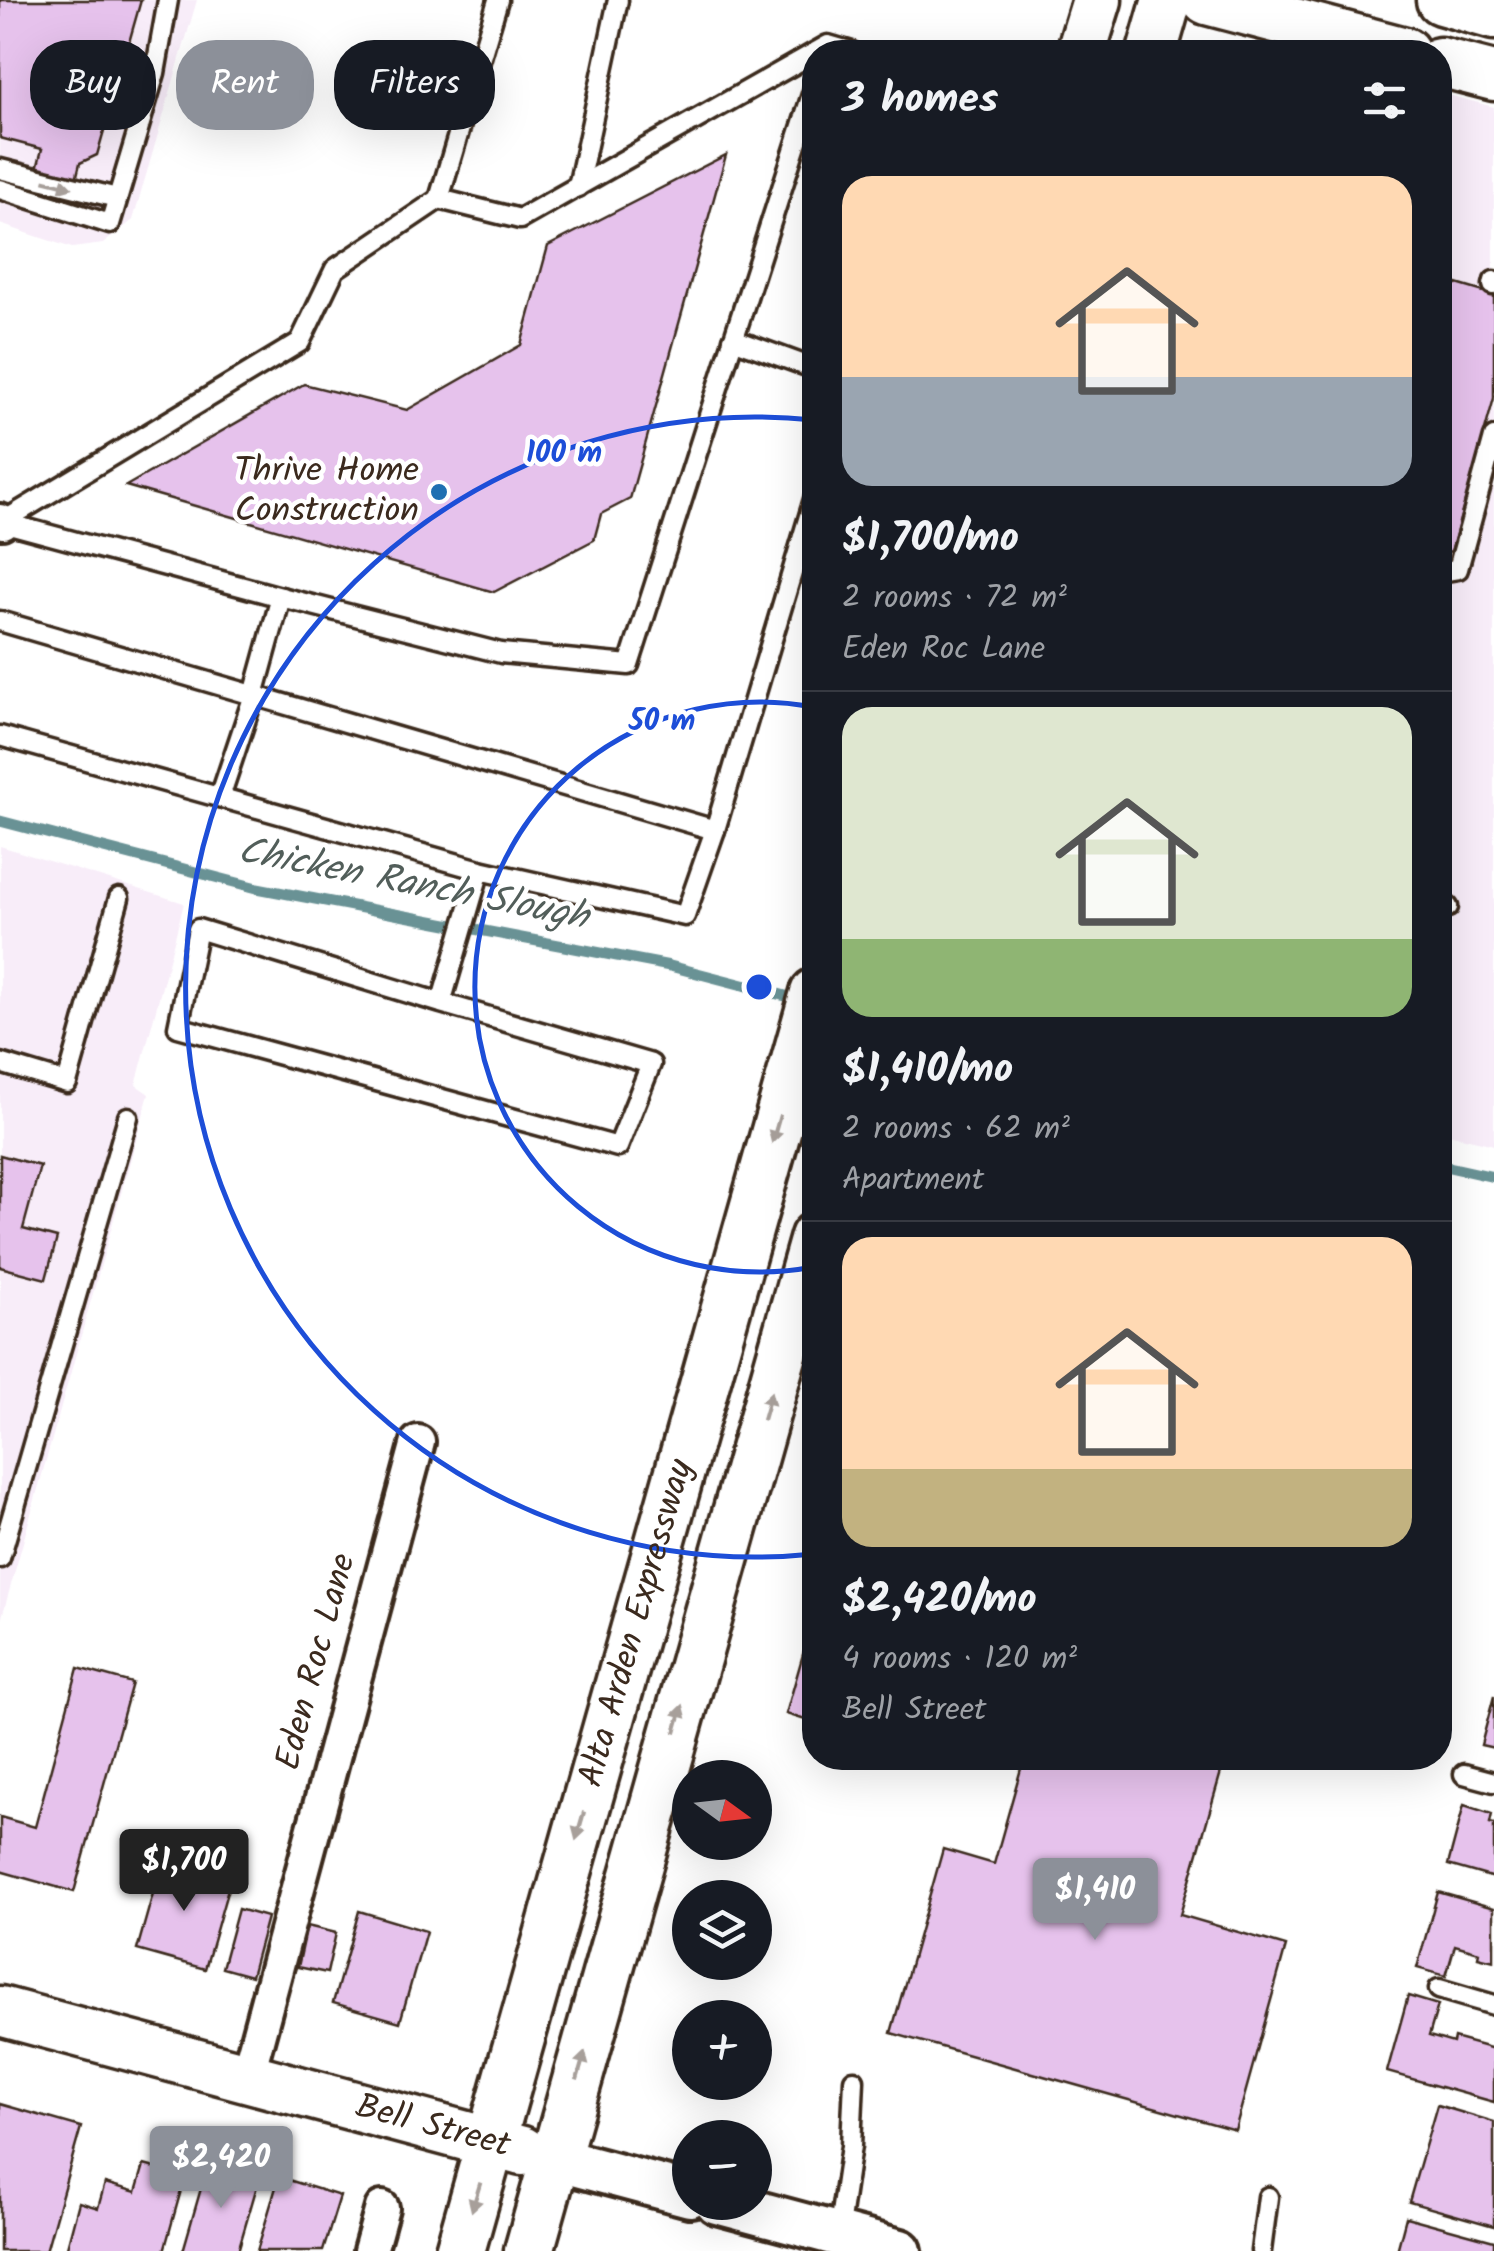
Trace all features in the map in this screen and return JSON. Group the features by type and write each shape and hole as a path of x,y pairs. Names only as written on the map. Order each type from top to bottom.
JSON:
{"main road":[{"path":"1084,40 1096,0"},
{"path":"1155,40 1167,0"},
{"path":"1207,0 1359,40"},
{"path":"1452,65 1494,76"},
{"name":"Alta Arden Expressway","path":"460,2251 802,1039"},
{"name":"Alta Arden Expressway","path":"529,2251 802,1284"},
{"name":"Bell Street","path":"0,2011 555,2160"}],"street":[{"name":"Eden Roc Lane","path":"247,2077 418,1442"},
{"name":"Bell Street","path":"555,2160 672,2190"},
{"path":"370,2251 382,2208"},
{"path":"772,2219 842,2240 900,2251"}],"lane":[{"path":"0,189 110,224 155,73 168,0"},
{"path":"1,522 300,342 335,269 439,199 498,0"},
{"path":"578,187 618,0"},
{"path":"439,199 520,219 802,63"},
{"path":"1,522 501,653 629,665 802,125"},
{"path":"0,169 117,198"},
{"path":"733,339 802,364"},
{"path":"1452,570 1458,569 1494,437"},
{"path":"0,736 480,870 685,916 715,830 802,539"},
{"path":"220,798 281,597"},
{"path":"0,620 715,830"},
{"path":"441,1003 480,870"},
{"path":"0,1062 68,1083 119,898"},
{"path":"198,929 441,1003 651,1064 618,1148 178,1027 198,929"},
{"path":"0,1558 128,1117"},
{"path":"1464,1774 1494,1782"},
{"path":"1439,1989 1494,2005"},
{"path":"842,2240 854,2080"},
{"path":"1261,2251 1268,2197"}],"shaded area":[{"path":"0,0 197,0 185,40 176,40 176,72 133,220 103,244 72,248 0,224"},
{"path":"1452,96 1494,107 1494,1145 1452,1135"},
{"path":"0,846 184,903 136,1085 149,1094 0,1624"}],"building":[{"path":"0,0 141,0 130,40 30,40 30,130 104,130 97,155 80,163 73,192 34,181 42,149 0,138"},
{"path":"726,155 630,499 601,514 594,540 494,592 126,486 304,384 407,410 521,345 548,246"},
{"path":"1452,283 1494,295 1494,398 1452,548"},
{"path":"0,1155 40,1166 23,1229 57,1238 46,1279 0,1267"},
{"path":"802,1658 802,1719 786,1714"},
{"path":"78,1668 132,1683 74,1892 0,1871 0,1817 35,1827"},
{"path":"1494,1696 1494,1748 1481,1745"},
{"path":"1021,1770 1222,1770 1180,1915 1286,1946 1235,2130 891,2033 943,1849 994,1864"},
{"path":"1464,1805 1492,1814 1494,1878 1448,1865"},
{"path":"163,1858 231,1878 205,1969 137,1950"},
{"path":"1438,1892 1494,1908 1494,1961 1455,1945 1446,1976 1417,1968"},
{"path":"238,1909 267,1917 251,1976 222,1968"},
{"path":"359,1911 426,1931 400,2022 333,2003"},
{"path":"307,1926 336,1933 327,1973 298,1967"},
{"path":"1408,1996 1438,2005 1429,2036 1494,2049 1494,2102 1387,2072"},
{"path":"0,2104 81,2127 46,2251 0,2251"},
{"path":"1437,2105 1494,2122 1494,2226 1409,2202"},
{"path":"208,2164 259,2179 238,2251 183,2251"},
{"path":"144,2165 185,2176 164,2251 66,2251 79,2202 98,2208 105,2183 136,2192"},
{"path":"279,2177 340,2196 323,2251 257,2251"},
{"path":"1406,2217 1494,2241 1494,2251 1397,2251"}],"waterway":[{"name":"Chicken Ranch Slough","path":"0,821 257,888 670,966 801,1000"},
{"name":"Chicken Ranch Slough","path":"1452,1168 1494,1177"}],"place":[{"name":"Thrive Home Construction","path":"439,492"}]}
